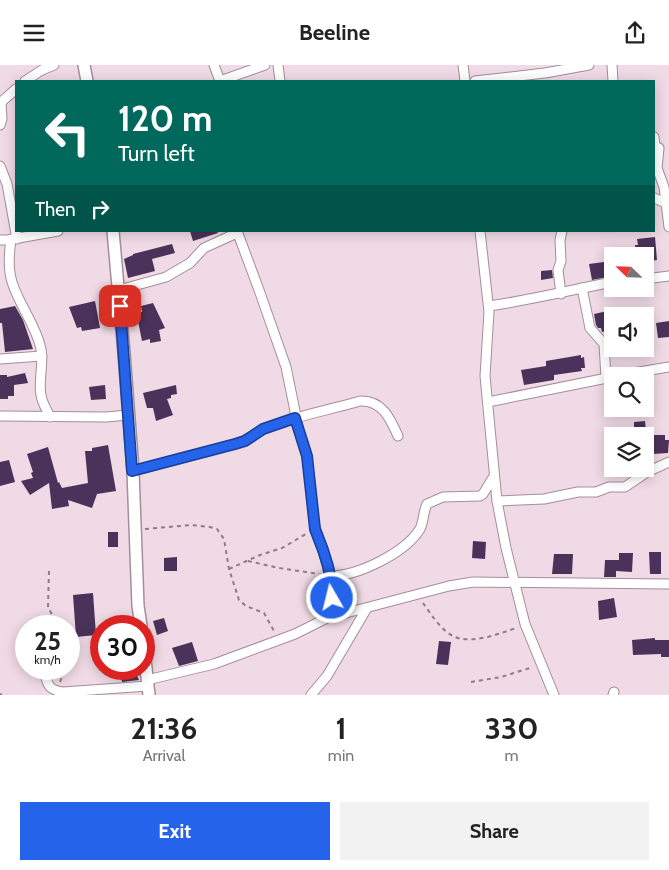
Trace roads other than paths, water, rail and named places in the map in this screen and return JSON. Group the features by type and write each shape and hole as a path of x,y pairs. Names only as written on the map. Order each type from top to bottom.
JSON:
{"street":[{"path":"26,80 54,65"},
{"path":"84,65 87,80"},
{"path":"214,65 220,80"},
{"path":"223,80 265,65"},
{"path":"278,65 280,80"},
{"path":"464,65 465,80"},
{"path":"484,80 545,73 590,65"},
{"path":"612,65 613,80"},
{"path":"0,125 2,119 1,103 15,90"},
{"path":"655,145 659,148 657,168 664,187 669,227"},
{"path":"0,166 8,188 14,239 9,250 10,277 30,319 41,348 41,396 50,417"},
{"path":"8,188 15,184"},
{"path":"655,198 666,203"},
{"path":"0,240 52,232"},
{"path":"113,232 132,471 140,615"},
{"path":"119,290 166,277 190,263 204,248 237,232 263,298 286,367 295,418 307,456 315,529 330,576 332,598 327,618"},
{"path":"480,232 489,306 485,375 497,501 514,583 525,624 540,665 554,695"},
{"path":"561,294 558,270 561,261 560,240 562,232"},
{"path":"654,278 669,276"},
{"path":"489,306 539,296 561,294 604,284"},
{"path":"582,288 590,328 604,344 609,367"},
{"path":"0,359 42,356"},
{"path":"654,370 669,367"},
{"path":"488,402 604,378"},
{"path":"132,471 245,441 263,429 295,418 360,401 368,401 377,405 390,418 398,436"},
{"path":"0,415 106,417 128,415"},
{"path":"497,501 544,499 578,492 596,492 609,487 625,487 647,472 669,462"},
{"path":"330,576 346,574 367,567 400,550 419,531 427,504 443,497 480,496 494,476"},
{"path":"46,680 48,686 56,691 88,692 148,687 295,634 327,618 418,593 473,582 669,585"},
{"path":"311,695 327,676 367,608"}]}
